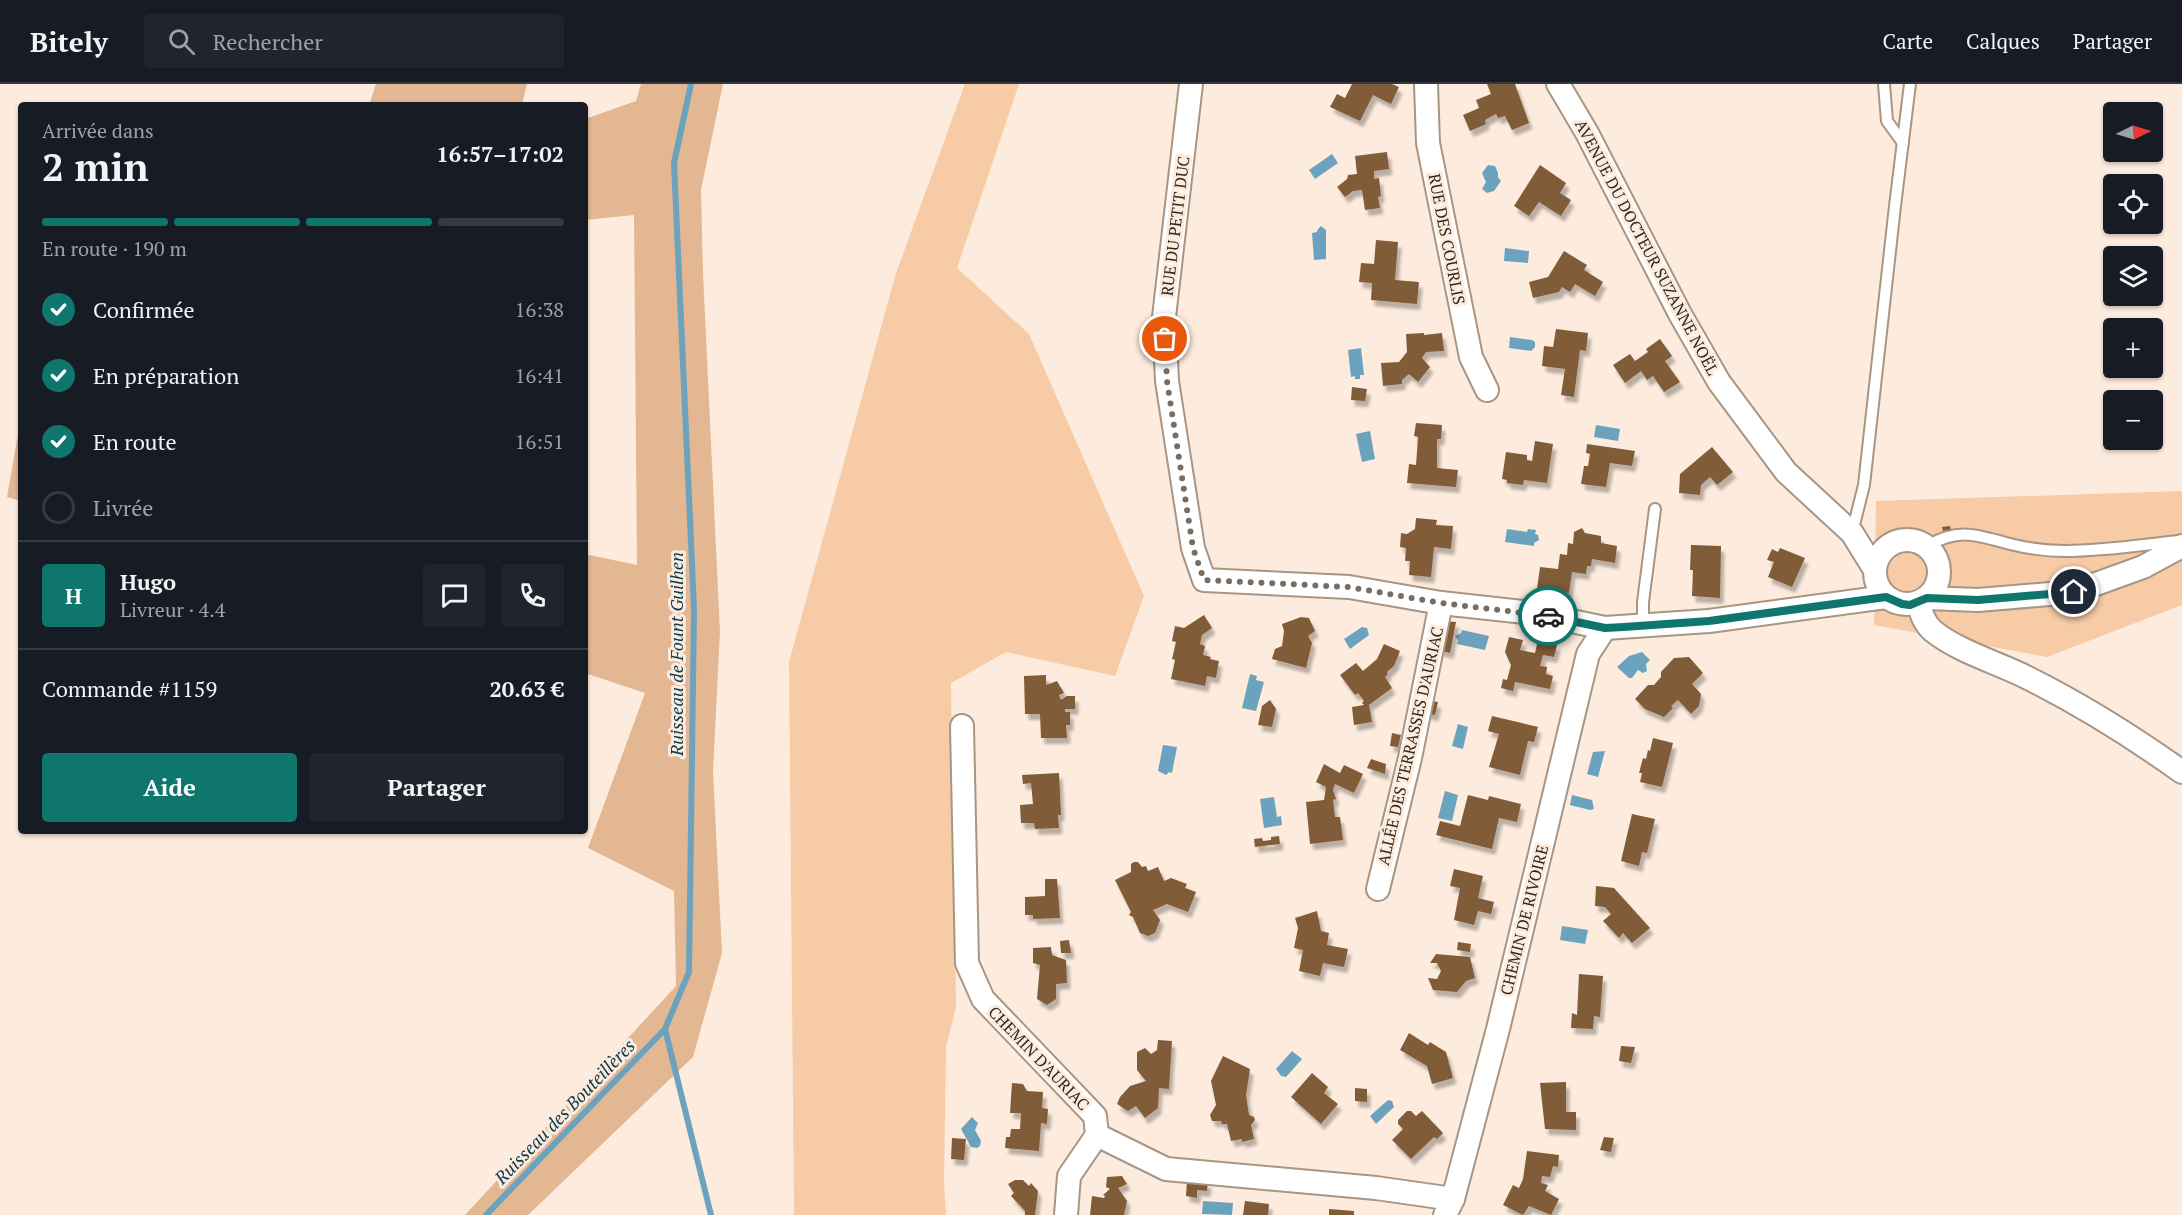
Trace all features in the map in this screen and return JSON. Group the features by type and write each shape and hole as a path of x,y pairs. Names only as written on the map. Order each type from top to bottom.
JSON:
{"street":[{"name":"RUE DU PETIT DUC","path":"1191,84 1164,317 1170,404 1193,548 1204,580 1349,587 1441,603"},
{"name":"RUE DES COURLIS","path":"1426,84 1428,143 1439,200 1471,357 1487,390"},
{"name":"AVENUE DU DOCTEUR SUZANNE NOËL","path":"1561,86 1680,314 1719,382 1786,472 1855,537 1879,581"},
{"path":"1855,537 1889,544"},
{"path":"1923,600 1934,592 1940,575 1935,554 1918,541 1908,539 1889,544 1877,560 1879,581 1902,604 1923,600 1978,600 2074,592 2143,567 2182,546"},
{"path":"1940,575 1978,600"},
{"path":"1441,603 1533,613 1605,628 1709,621 1806,609 1849,601 1879,581"},
{"path":"1923,600 1922,616 1933,630 1973,654 2025,676 2088,710 2182,772"},
{"name":"ALLÉE DES TERRASSES D'AURIAC","path":"1378,889 1410,758 1441,603"},
{"name":"CHEMIN DE RIVOIRE","path":"1449,1207 1498,1029 1588,654 1605,628"},
{"name":"CHEMIN D'AURIAC","path":"962,726 967,963 983,999 1095,1116 1097,1135"},
{"path":"1066,1215 1069,1176 1097,1135 1166,1169 1376,1188 1449,1207"}],"lane":[{"path":"1884,84 1887,121 1903,143"},
{"path":"1855,537 1864,485 1910,84"},
{"path":"1643,625 1643,602 1655,509"},
{"path":"1927,546 1936,540 1958,533 1975,533 2013,544 2062,551 2182,541"}],"shaded area":[{"path":"376,84 527,84 523,102 370,102"},
{"path":"641,84 723,84 701,190 720,632 713,771 722,953 693,1057 528,1215 465,1215 676,986 674,891 588,848 645,693 588,674 588,555 637,565 634,215 588,220 588,118 636,101"},
{"path":"965,84 1019,84 957,268 1029,334 1144,596 1115,676 1006,652 951,683 956,1007 946,1047 944,1180 946,1215 794,1215 789,662 896,273"},
{"path":"18,434 18,500 7,497"},
{"path":"2182,491 2182,605 2047,657 1874,625 1876,501"}],"water":[{"path":"1332,154 1338,163 1315,179 1309,170"},
{"path":"1488,165 1495,166 1501,181 1494,191 1487,193 1482,189 1486,182 1482,173"},
{"path":"1321,226 1326,230 1326,259 1314,260 1312,233 1317,232"},
{"path":"1505,248 1529,251 1528,263 1504,261"},
{"path":"1510,337 1532,340 1535,342 1535,347 1531,351 1509,348"},
{"path":"1361,348 1364,375 1360,375 1360,379 1355,379 1355,376 1351,377 1348,350"},
{"path":"1596,425 1620,429 1618,441 1594,437"},
{"path":"1370,431 1375,459 1362,462 1356,434"},
{"path":"1507,529 1527,532 1528,529 1536,530 1535,534 1538,535 1539,540 1534,543 1534,546 1505,542"},
{"path":"1362,627 1367,628 1369,635 1350,649 1344,639"},
{"path":"1462,630 1489,636 1485,650 1457,644 1458,640 1455,636"},
{"path":"1642,652 1650,660 1646,664 1647,671 1643,673 1638,670 1632,678 1629,678 1617,667 1629,656"},
{"path":"1250,674 1257,676 1256,680 1264,682 1256,711 1242,708"},
{"path":"1458,724 1468,727 1463,749 1452,746"},
{"path":"1163,745 1177,747 1172,773 1169,772 1166,775 1158,771"},
{"path":"1605,751 1598,777 1587,774 1593,752"},
{"path":"1445,791 1458,795 1452,821 1438,818"},
{"path":"1572,795 1592,800 1594,809 1570,805"},
{"path":"1274,797 1277,817 1281,816 1282,825 1264,828 1260,799"},
{"path":"1562,926 1588,930 1585,944 1560,940"},
{"path":"1292,1051 1302,1059 1286,1077 1281,1076 1276,1069"},
{"path":"1388,1100 1392,1101 1394,1107 1376,1124 1370,1116"},
{"path":"972,1117 978,1123 975,1130 981,1141 977,1148 971,1147 961,1129"},
{"path":"1203,1201 1233,1203 1232,1215 1202,1214"}],"building":[{"path":"1352,84 1392,84 1399,87 1391,104 1373,95 1360,121 1330,107 1337,94 1345,98"},
{"path":"1487,84 1515,84 1529,123 1512,130 1505,116 1498,118 1496,114 1485,120 1486,124 1470,131 1463,115 1479,108 1476,100 1491,94"},
{"path":"1387,152 1389,169 1374,171 1374,179 1379,178 1380,208 1365,210 1362,190 1353,191 1345,197 1337,187 1347,179 1348,175 1357,174 1355,156"},
{"path":"1540,165 1566,183 1560,193 1571,200 1561,216 1539,202 1529,216 1514,206"},
{"path":"1376,240 1398,242 1395,280 1419,282 1417,304 1371,300 1372,283 1359,282 1361,263 1374,264"},
{"path":"1564,251 1587,265 1584,270 1603,282 1595,296 1575,284 1570,292 1562,287 1559,292 1533,298 1529,282 1548,277"},
{"path":"1556,329 1588,333 1586,351 1580,350 1574,397 1561,395 1565,369 1542,366 1544,346 1553,347"},
{"path":"1424,333 1424,335 1442,333 1444,351 1426,352 1422,358 1430,367 1418,382 1409,374 1402,380 1402,384 1383,386 1381,363 1399,362 1407,352 1406,334"},
{"path":"1660,339 1672,356 1665,361 1680,382 1664,392 1653,376 1647,380 1641,371 1625,383 1613,365 1630,354 1635,361 1648,352 1646,349"},
{"path":"1352,387 1367,389 1365,401 1351,400"},
{"path":"1416,423 1442,425 1441,439 1437,439 1437,468 1458,470 1456,487 1407,483 1409,464 1416,465 1418,437 1414,436"},
{"path":"1535,441 1553,444 1547,483 1524,480 1523,485 1507,483 1507,480 1502,479 1506,452 1527,455 1527,460 1532,461"},
{"path":"1587,444 1635,451 1632,466 1610,463 1606,487 1581,484 1584,466 1588,466 1590,454 1586,453"},
{"path":"1712,447 1733,472 1717,485 1710,477 1701,485 1700,495 1679,493 1680,474"},
{"path":"1416,518 1437,520 1436,525 1453,526 1451,549 1434,547 1431,577 1409,575 1410,561 1405,561 1406,548 1400,547 1401,533 1407,534 1415,529"},
{"path":"1950,526 1951,530 1943,531 1942,527"},
{"path":"1582,528 1585,533 1601,536 1601,543 1617,546 1615,563 1592,559 1591,566 1587,566 1586,574 1572,572 1569,593 1537,589 1540,567 1558,569 1560,554 1567,555 1568,543 1573,544 1574,532"},
{"path":"1691,545 1721,546 1720,598 1692,596"},
{"path":"1780,548 1805,558 1792,587 1768,577 1774,562 1767,560 1772,549 1778,552"},
{"path":"1204,615 1212,628 1202,635 1200,644 1205,646 1203,655 1219,661 1216,678 1207,676 1205,686 1171,679 1175,660 1172,659 1176,642 1172,641 1175,626 1184,628"},
{"path":"1301,617 1309,618 1315,631 1308,636 1312,643 1306,668 1272,659 1275,649 1282,646 1284,631 1282,624"},
{"path":"1441,621 1456,622 1450,653 1436,649"},
{"path":"1509,637 1523,640 1520,650 1535,653 1538,640 1557,645 1554,657 1543,655 1540,666 1547,667 1546,674 1553,676 1550,689 1515,682 1513,691 1501,688 1503,679 1507,680 1511,665 1505,652"},
{"path":"1384,644 1400,651 1394,666 1385,677 1392,688 1369,705 1372,722 1354,725 1352,707 1364,705 1362,703 1364,701 1358,693 1355,695 1340,675 1356,663 1363,671 1377,659"},
{"path":"1689,657 1703,673 1692,684 1701,694 1699,706 1691,714 1678,700 1664,717 1645,709 1635,699 1648,685 1654,685 1661,677 1661,672 1674,658"},
{"path":"1046,675 1046,685 1057,681 1064,693 1059,695 1061,700 1067,696 1075,696 1075,709 1065,709 1065,712 1070,712 1070,725 1066,725 1067,738 1041,738 1040,714 1025,714 1024,676"},
{"path":"1270,700 1276,709 1272,727 1258,725 1262,706"},
{"path":"1426,700 1438,702 1435,715 1424,713"},
{"path":"1492,716 1538,727 1534,742 1528,741 1520,775 1489,767 1499,734 1488,731"},
{"path":"1392,733 1401,735 1398,747 1390,746"},
{"path":"1653,738 1673,743 1662,787 1640,782 1642,773 1639,773 1643,758 1646,759 1648,750 1650,751"},
{"path":"1371,759 1386,764 1385,774 1367,768"},
{"path":"1324,764 1340,773 1344,765 1363,774 1354,793 1335,784 1333,790 1336,799 1333,800 1335,817 1340,817 1343,840 1310,844 1306,802 1324,800 1326,787 1316,782"},
{"path":"1059,773 1061,815 1058,815 1059,828 1035,829 1034,823 1021,823 1020,805 1033,804 1031,783 1023,784 1022,775"},
{"path":"1468,795 1488,800 1489,796 1521,804 1517,822 1499,818 1492,849 1436,835 1440,821 1460,826"},
{"path":"1632,814 1655,819 1647,853 1642,852 1639,866 1621,861"},
{"path":"1279,836 1280,844 1255,847 1254,839 1262,838 1263,841"},
{"path":"1138,862 1142,867 1146,866 1148,871 1158,867 1164,881 1171,878 1187,884 1185,888 1196,892 1188,912 1167,904 1153,910 1160,920 1155,933 1148,936 1140,933 1133,917 1129,915 1131,912 1115,880 1131,872 1131,864"},
{"path":"1454,869 1483,876 1478,898 1494,902 1491,914 1478,911 1474,925 1454,920 1460,888 1450,886"},
{"path":"1045,879 1057,879 1060,918 1033,919 1033,915 1025,915 1025,897 1045,896"},
{"path":"1596,886 1614,888 1650,928 1632,943 1623,933 1619,938 1603,921 1611,914 1605,907 1595,906"},
{"path":"1317,911 1321,931 1329,933 1327,945 1348,949 1344,967 1323,963 1320,976 1299,971 1303,950 1294,948 1298,928 1295,918"},
{"path":"1069,940 1071,953 1061,953 1060,941"},
{"path":"1458,942 1471,944 1470,952 1457,950"},
{"path":"1051,947 1052,955 1066,960 1067,983 1056,984 1056,999 1047,1005 1037,999 1040,965 1033,963 1033,948"},
{"path":"1436,954 1470,957 1475,978 1466,981 1457,992 1433,990 1428,978 1437,979 1441,971 1437,963 1430,963"},
{"path":"1579,974 1603,976 1600,1017 1594,1016 1593,1029 1571,1028 1572,1013 1577,1015"},
{"path":"1409,1033 1428,1045 1430,1042 1446,1052 1453,1078 1432,1084 1427,1066 1400,1050"},
{"path":"1158,1040 1172,1041 1169,1089 1159,1088 1158,1108 1145,1118 1136,1106 1128,1111 1117,1104 1130,1086 1146,1081 1137,1070 1137,1052 1145,1048 1151,1054 1157,1050"},
{"path":"1621,1046 1635,1047 1631,1063 1619,1061"},
{"path":"1223,1056 1250,1069 1246,1095 1249,1115 1255,1120 1251,1125 1254,1139 1242,1142 1242,1139 1231,1141 1227,1124 1212,1121 1210,1115 1216,1105 1211,1081"},
{"path":"1312,1073 1328,1087 1324,1093 1338,1104 1321,1124 1291,1097"},
{"path":"1566,1082 1566,1112 1576,1112 1576,1130 1545,1129 1540,1083"},
{"path":"1012,1083 1023,1084 1027,1091 1043,1092 1042,1108 1048,1109 1047,1124 1041,1123 1039,1151 1005,1148 1006,1137 1010,1137 1011,1129 1020,1129 1021,1113 1010,1113"},
{"path":"1355,1088 1367,1089 1367,1102 1355,1101"},
{"path":"1407,1111 1411,1111 1416,1116 1422,1111 1443,1133 1437,1139 1434,1137 1411,1159 1392,1140 1403,1129 1398,1124 1398,1120"},
{"path":"1604,1137 1614,1138 1611,1152 1600,1150"},
{"path":"952,1138 966,1139 964,1160 951,1159"},
{"path":"1527,1151 1559,1155 1558,1167 1553,1166 1550,1177 1542,1176 1541,1183 1548,1185 1545,1191 1559,1199 1551,1215 1529,1206 1523,1215 1503,1205 1513,1185 1519,1188 1523,1179"},
{"path":"1122,1176 1127,1184 1118,1188 1127,1201 1124,1215 1090,1215 1092,1196 1104,1198 1103,1195 1110,1189 1106,1187 1107,1177"},
{"path":"1015,1180 1023,1180 1029,1186 1031,1183 1038,1191 1035,1215 1025,1215 1025,1211 1011,1196 1014,1193 1008,1184"},
{"path":"1187,1180 1208,1182 1207,1191 1197,1190 1197,1198 1186,1196"},
{"path":"1245,1201 1269,1204 1268,1215 1243,1215"},
{"path":"1329,1209 1354,1211 1354,1215 1329,1215"}],"waterway":[{"name":"Ruisseau de Fount Guilhen","path":"691,84 674,163 694,609 689,972 665,1029 711,1215"},
{"name":"Ruisseau des Bouteillères","path":"486,1215 665,1029"}],"way so far":[{"path":"1165,339 1167,381 1193,548 1204,580 1349,587 1441,603 1548,616"}],"route":[{"path":"1548,616 1605,628 1709,621 1886,597 1893,602 1910,605 1927,598 1978,600 2074,592"}]}
